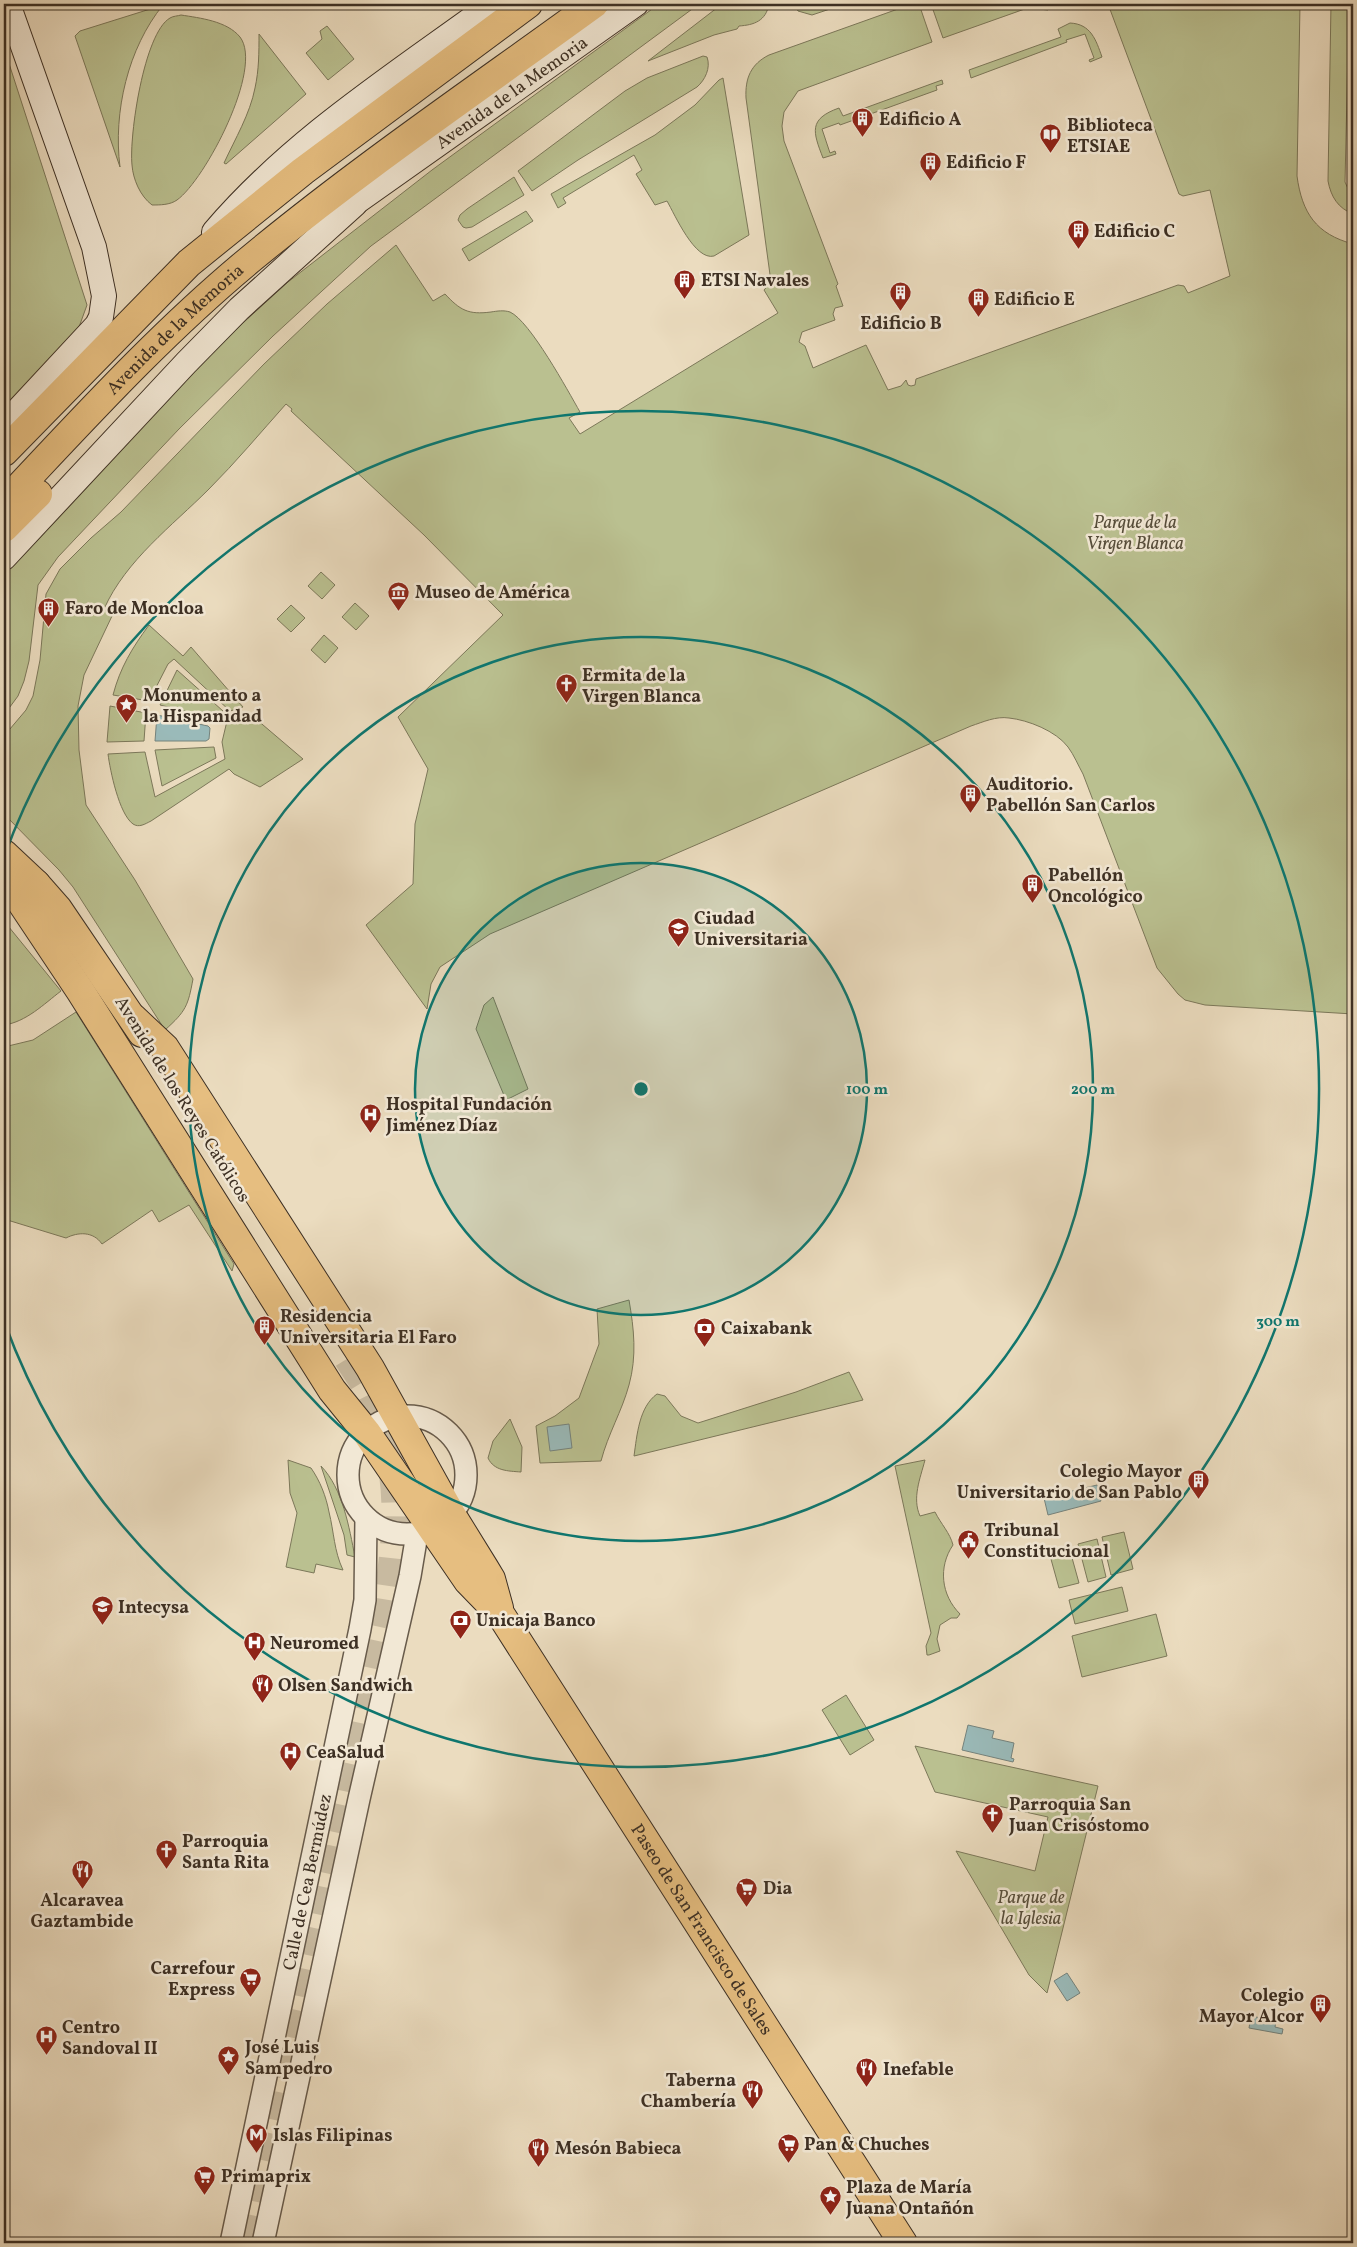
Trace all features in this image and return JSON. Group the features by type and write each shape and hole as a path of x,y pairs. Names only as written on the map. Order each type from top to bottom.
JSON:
{"main road":[{"path":"4,425 97,325 104,296 94,247 8,4"},
{"name":"Avenida de la Memoria","path":"4,452 189,263 236,207 292,154 344,111 492,4"},
{"name":"Avenida de la Memoria","path":"189,263 303,171 528,4"},
{"name":"Avenida de la Memoria","path":"4,503 153,348 253,257 361,174 594,4"},
{"name":"Avenida de la Memoria","path":"264,267 636,4"},
{"name":"Avenida de la Memoria","path":"4,528 182,341 264,267 361,174"},
{"path":"4,558 232,316 355,204"},
{"path":"4,468 79,390 98,368 123,331"},
{"path":"4,846 19,888 81,992 329,1384 433,1525"},
{"name":"Avenida de los Reyes Católicos","path":"4,854 19,888 102,1001 340,1361 133,1018 58,909 19,888"},
{"path":"133,1018 165,1048 370,1368 396,1417 433,1525"},
{"name":"Paseo de San Francisco de Sales","path":"433,1525 491,1579 501,1615 903,2243"}],"street":[{"name":"Calle de Cea Bermúdez","path":"263,2243 361,1790 410,1576 433,1525 461,1498 466,1477 459,1447 444,1429 433,1422 409,1416 396,1417"},
{"path":"396,1417 380,1422 366,1432 353,1449 348,1478 355,1504 366,1519 390,1532 433,1525"},
{"name":"Calle de Cea Bermúdez","path":"231,2243 360,1629 365,1600 366,1519"}],"green space":[{"path":"659,4 699,4 371,246 273,336 179,429 58,557 38,585 29,661 24,681 18,696 4,715 4,572 80,489 221,343 288,282 432,170"},
{"path":"722,4 769,4 762,18 750,25 739,26 737,29 714,35 648,61"},
{"path":"794,4 845,4 812,15 798,11"},
{"name":"Parque de la Virgen Blanca","path":"912,4 919,4 932,42 798,91 784,112 782,126 784,141 838,284 836,286 843,306 835,308 833,314 835,320 802,332 799,342 805,346 813,368 866,345 888,390 901,386 906,380 908,385 915,385 916,379 1178,285 1184,286 1188,293 1230,276 1210,190 1183,196 1179,194 1108,4 1300,4 1297,176 1299,189 1307,211 1320,228 1340,240 1353,244 1353,1014 1205,1005 1185,1000 1157,968 1083,774 1070,750 1063,741 1041,727 1025,721 1004,718 971,726 490,934 440,967 431,984 427,1009 366,925 413,884 415,824 428,769 398,717 503,615 424,535 291,411 292,409 286,404 239,458 151,544 124,575 104,609 112,616 84,675 78,706 79,750 86,805 135,880 193,979 182,1013 165,1030 73,887 59,870 4,814 4,736 26,710 33,696 40,660 46,594 60,569 121,512 264,364 327,304 396,245 433,301 445,294 460,308 470,312 510,312 528,328 580,412 569,418 580,434 778,313 764,290 771,282 746,98 750,72 769,55"},
{"path":"931,4 1052,4 1047,6 1048,10 1039,9 1036,5 943,38"},
{"path":"1331,4 1349,4 1345,182 1353,200 1353,214 1339,205 1331,192 1328,181"},
{"path":"163,5 141,41 126,81 119,125 120,167 75,36 80,31"},
{"path":"181,15 213,21 235,32 240,37 245,52 244,73 238,97 228,123 216,148 189,189 174,202 152,205 141,192 132,165 136,110 140,86 153,43 161,27 170,18"},
{"path":"1070,23 1083,26 1092,34 1102,57 1090,62 1089,60 1094,58 1085,34 971,78 969,70 1061,37 1058,29"},
{"path":"327,26 354,59 328,80 306,53 322,39 320,31"},
{"path":"259,34 306,94 226,164 224,163 253,98 258,68"},
{"path":"4,48 87,305 79,327 4,417"},
{"path":"703,56 707,57 708,69 705,77 697,87 578,160 532,191 518,171 625,91 647,78"},
{"path":"723,78 749,235 714,256 707,256 686,236 667,201 655,205 636,174 642,170 634,155 563,198 566,203 558,208 551,194 655,135 695,105"},
{"path":"942,80 943,84 936,86 937,90 840,125 839,123 822,129 830,153 835,151 836,154 823,158 815,134 818,122 829,112 839,108 843,116"},
{"path":"514,177 524,195 472,227 463,227 458,220 460,215"},
{"path":"526,211 533,221 469,261 462,249"},
{"path":"321,572 335,585 322,599 308,586"},
{"path":"355,603 369,616 356,630 342,617"},
{"path":"291,605 305,618 291,632 277,619"},
{"path":"149,625 183,656 191,647 243,707 230,711 174,659 168,664 149,701 113,695 127,658"},
{"path":"324,635 338,648 325,663 311,650"},
{"path":"177,670 223,711 217,719 160,705"},
{"path":"110,706 146,713 144,741 107,742"},
{"path":"256,719 303,759 260,787 234,774 229,769 151,821 140,826 133,824 128,819 119,802 108,754 145,752 155,797 225,759 222,742 227,721 240,722"},
{"path":"214,747 216,758 162,786 155,750"},
{"path":"4,921 61,991 27,1016 4,1025"},
{"path":"493,997 528,1089 506,1100 476,1029 484,1005"},
{"path":"76,1012 234,1264 232,1271 189,1205 159,1222 152,1210 102,1244 90,1235 80,1234 66,1238 4,1219 4,1047 33,1040"},
{"path":"629,1300 634,1342 632,1374 601,1461 540,1463 536,1426 555,1416 579,1398 599,1344 597,1309"},
{"path":"849,1372 863,1400 634,1456 640,1422 646,1406 657,1394 665,1396 681,1416 698,1423 796,1392"},
{"path":"510,1419 522,1447 521,1472 506,1471 498,1468 488,1458 493,1441"},
{"path":"288,1460 311,1468 320,1483 343,1570 316,1564 314,1573 286,1567 297,1513 290,1493"},
{"path":"925,1460 917,1495 918,1509 920,1516 935,1512 952,1541 953,1545 945,1562 944,1581 945,1590 960,1614 957,1618 951,1618 940,1625 937,1639 940,1651 929,1655 927,1655 926,1646 931,1633 895,1466"},
{"path":"321,1466 329,1475 340,1497 355,1557 347,1555 344,1535"},
{"path":"1124,1532 1133,1569 1111,1575 1102,1537"},
{"path":"1097,1539 1106,1577 1088,1582 1078,1544"},
{"path":"1069,1547 1079,1583 1059,1588 1049,1552"},
{"path":"1122,1587 1128,1611 1075,1624 1069,1600"},
{"path":"1156,1614 1167,1656 1082,1677 1072,1636"},
{"path":"846,1695 874,1740 850,1755 822,1710"},
{"name":"Parque de la Iglesia","path":"915,1746 1098,1786 1047,1993 1029,1975 956,1851 1035,1871 1048,1817 935,1792"}],"water":[{"path":"157,715 208,726 210,728 209,739 206,741 155,741"},
{"path":"569,1424 572,1448 550,1451 547,1427"},
{"path":"1097,1485 1101,1501 1048,1515 1044,1498"},
{"path":"968,1725 994,1731 992,1738 1014,1743 1011,1758 1014,1759 1013,1762 962,1750"},
{"path":"1067,1973 1080,1993 1067,2001 1054,1981"},
{"path":"1251,2016 1276,2021 1275,2027 1283,2029 1282,2034 1249,2028"}],"tunnel":[{"path":"248,2243 384,1620 392,1563 396,1510 390,1458 384,1431 371,1397 347,1357"}],"place":[{"name":"Edificio A","path":"863,138"},
{"name":"Biblioteca ETSIAE","path":"1051,154"},
{"name":"Edificio F","path":"930,181"},
{"name":"Edificio C","path":"1078,250"},
{"name":"ETSI Navales","path":"685,299"},
{"name":"Edificio B","path":"901,312"},
{"name":"Edificio E","path":"978,318"},
{"name":"Museo de América","path":"399,611"},
{"name":"Faro de Moncloa","path":"49,627"},
{"name":"Ermita de la Virgen Blanca","path":"566,704"},
{"name":"Monumento a la Hispanidad","path":"127,724"},
{"name":"Auditorio. Pabellón San Carlos","path":"970,813"},
{"name":"Pabellón Oncológico","path":"1032,904"},
{"name":"Ciudad Universitaria","path":"678,947"},
{"name":"Hospital Fundación Jiménez Díaz","path":"370,1133"},
{"name":"Residencia Universitaria El Faro","path":"264,1345"},
{"name":"Caixabank","path":"705,1347"},
{"name":"Colegio Mayor Universitario de San Pablo","path":"1198,1500"},
{"name":"Tribunal Constitucional","path":"968,1559"},
{"name":"Intecysa","path":"102,1626"},
{"name":"Unicaja Banco","path":"460,1639"},
{"name":"Neuromed","path":"254,1662"},
{"name":"Olsen Sandwich","path":"262,1704"},
{"name":"CeaSalud","path":"290,1771"},
{"name":"Parroquia San Juan Crisóstomo","path":"993,1833"},
{"name":"Parroquia Santa Rita","path":"166,1870"},
{"name":"Alcaravea Gaztambide","path":"82,1889"},
{"name":"Dia","path":"747,1907"},
{"name":"Carrefour Express","path":"251,1997"},
{"name":"Colegio Mayor Alcor","path":"1320,2024"},
{"name":"Centro Sandoval II","path":"46,2056"},
{"name":"José Luis Sampedro","path":"229,2076"},
{"name":"Inefable","path":"867,2088"},
{"name":"Taberna Chambería","path":"752,2109"},
{"name":"Islas Filipinas","path":"257,2154"},
{"name":"Pan & Chuches","path":"788,2163"},
{"name":"Mesón Babieca","path":"539,2167"},
{"name":"Primaprix","path":"205,2195"},
{"name":"Plaza de María Juana Ontañón","path":"830,2216"}]}
